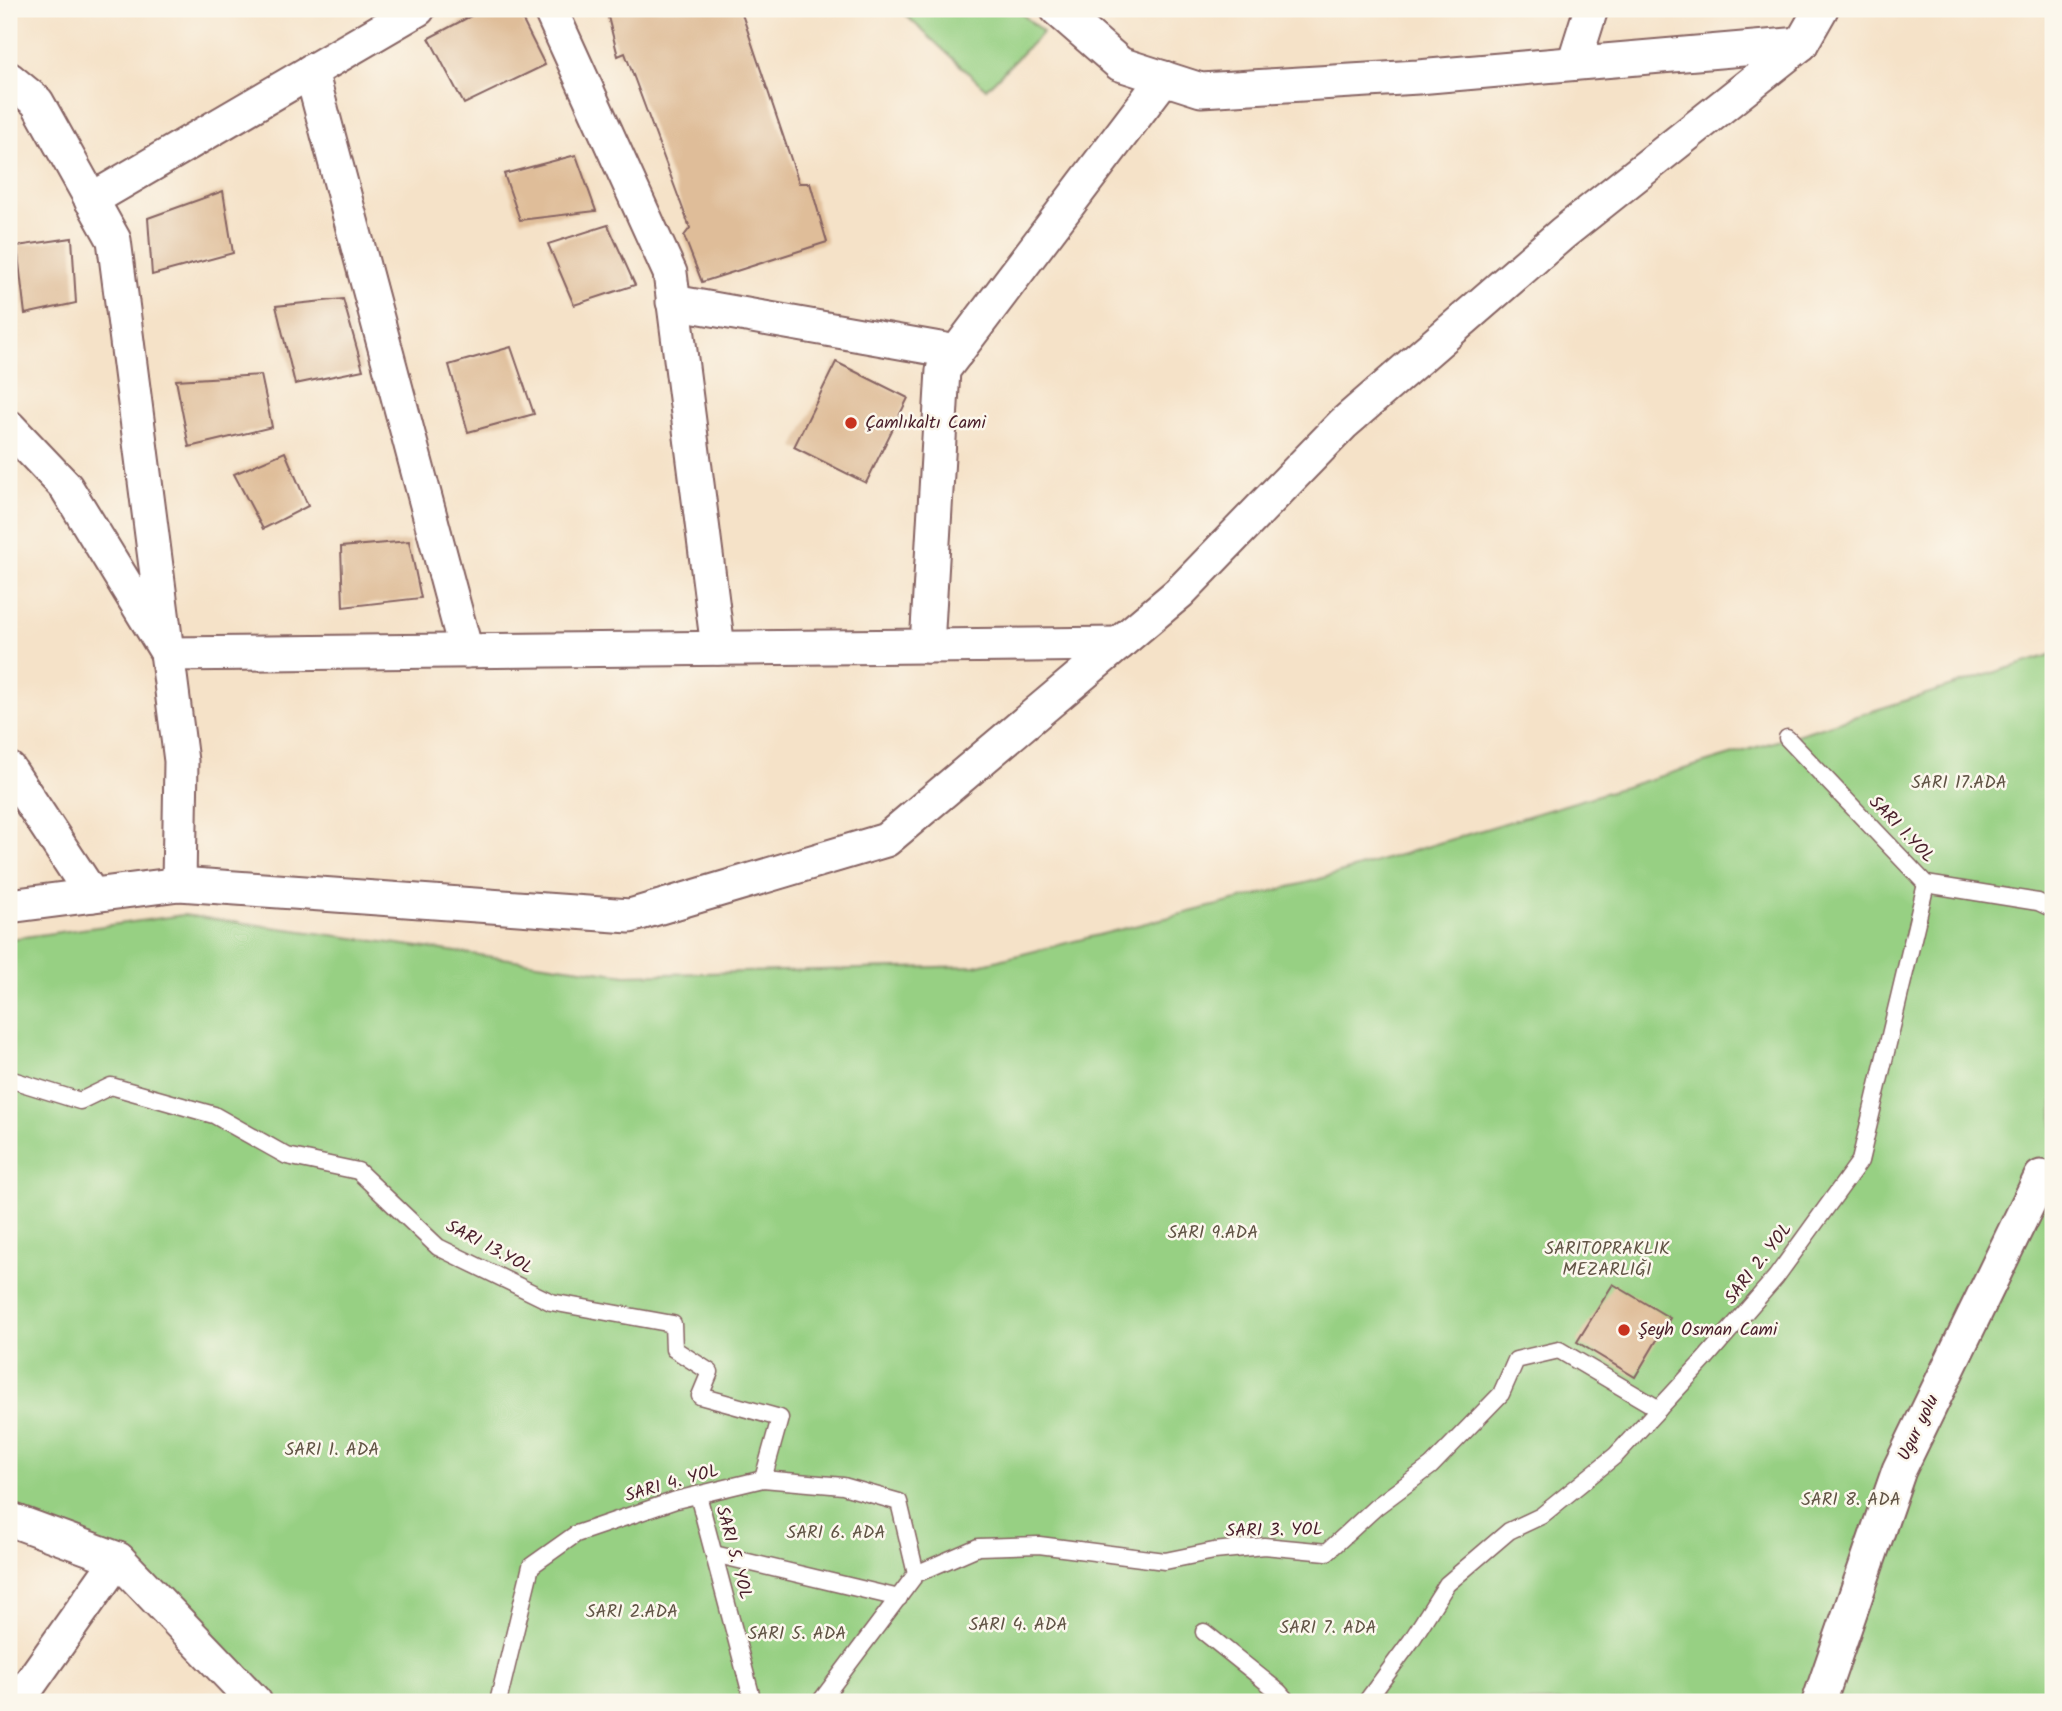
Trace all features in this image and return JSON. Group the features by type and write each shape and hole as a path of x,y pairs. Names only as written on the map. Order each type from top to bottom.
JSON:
{"street":[{"path":"91,200 418,9"},
{"path":"550,9 670,273 718,648"},
{"path":"1056,9 1120,64 1201,90 1418,77 1801,44"},
{"path":"1574,64 1591,9"},
{"path":"9,906 179,884 630,916 886,840 1179,593 1353,415 1563,233 1801,44 1821,9"},
{"path":"311,71 466,651"},
{"path":"927,646 943,370 1164,78"},
{"path":"9,79 37,102 114,240 181,761 179,884"},
{"path":"673,302 957,352"},
{"path":"9,427 66,487 168,654"},
{"path":"168,654 1119,644"},
{"path":"9,769 92,895"},
{"name":"Ugur yolu","path":"1819,1702 1899,1470 2041,1177 2053,1181"},
{"path":"9,1519 118,1559 256,1702"},
{"path":"18,1702 118,1559"}],"lane":[{"name":"SARI 1.YOL","path":"1787,738 1926,884 2038,902 2053,909"},
{"name":"SARI 2. YOL","path":"1366,1702 1411,1641 1447,1584 1509,1531 1541,1516 1616,1455 1776,1277 1860,1161 1926,884"},
{"name":"SARI 13.YOL","path":"9,1079 80,1101 111,1086 214,1115 287,1156 358,1171 438,1247 551,1301 673,1324 674,1349 710,1371 700,1396 779,1418 763,1479"},
{"name":"SARI 3. YOL","path":"916,1574 978,1547 1039,1545 1165,1561 1214,1551 1264,1546 1327,1552 1376,1507 1431,1466 1501,1394 1516,1360 1559,1350 1659,1409"},
{"name":"SARI 4. YOL","path":"498,1702 531,1566 576,1534 677,1500 763,1479 843,1486 899,1502 916,1574"},
{"name":"SARI 5. YOL","path":"698,1495 753,1702"},
{"path":"713,1554 899,1598"},
{"path":"820,1702 916,1574"},
{"path":"1204,1632 1288,1702"}],"green space":[{"path":"899,9 1016,9 1043,32 986,89"},
{"name":"SARITOPRAKLIK MEZARLIĞI","path":"2053,654 2053,1702 255,1702 118,1559 9,1519 9,939 183,915 626,975 975,966 1313,881 1787,738"}],"building":[{"path":"484,9 517,9 545,65 464,104 429,38"},
{"path":"606,9 742,9 799,183 810,183 827,242 702,282 684,236 690,228 625,53 618,56"},
{"path":"576,155 596,211 520,220 504,174"},
{"path":"223,191 233,253 152,275 148,218"},
{"path":"608,225 635,285 574,305 548,244"},
{"path":"72,238 76,303 25,314 17,246"},
{"path":"343,299 363,370 295,384 276,306"},
{"path":"511,347 534,414 468,432 449,365"},
{"name":"Çamlıkaltı Cami","path":"836,362 908,398 866,483 794,447"},
{"path":"261,375 272,427 189,447 176,380"},
{"path":"285,452 308,506 263,529 234,474"},
{"path":"409,541 421,598 343,607 341,547"},
{"name":"Şeyh Osman Cami","path":"1613,1284 1670,1318 1635,1377 1577,1342"}],"place":[{"name":"Çamlıkaltı Cami","path":"851,423"},
{"name":"Şeyh Osman Cami","path":"1624,1330"}],"park label":[{"name":"SARI 17.ADA","path":"1959,783"},
{"name":"SARI 9.ADA","path":"1213,1233"},
{"name":"SARI 1. ADA","path":"332,1450"},
{"name":"SARI 8. ADA","path":"1851,1500"},
{"name":"SARI 6. ADA","path":"836,1533"},
{"name":"SARI 2.ADA","path":"632,1612"},
{"name":"SARI 4. ADA","path":"1018,1625"},
{"name":"SARI 7. ADA","path":"1328,1628"},
{"name":"SARI 5. ADA","path":"797,1634"}]}
